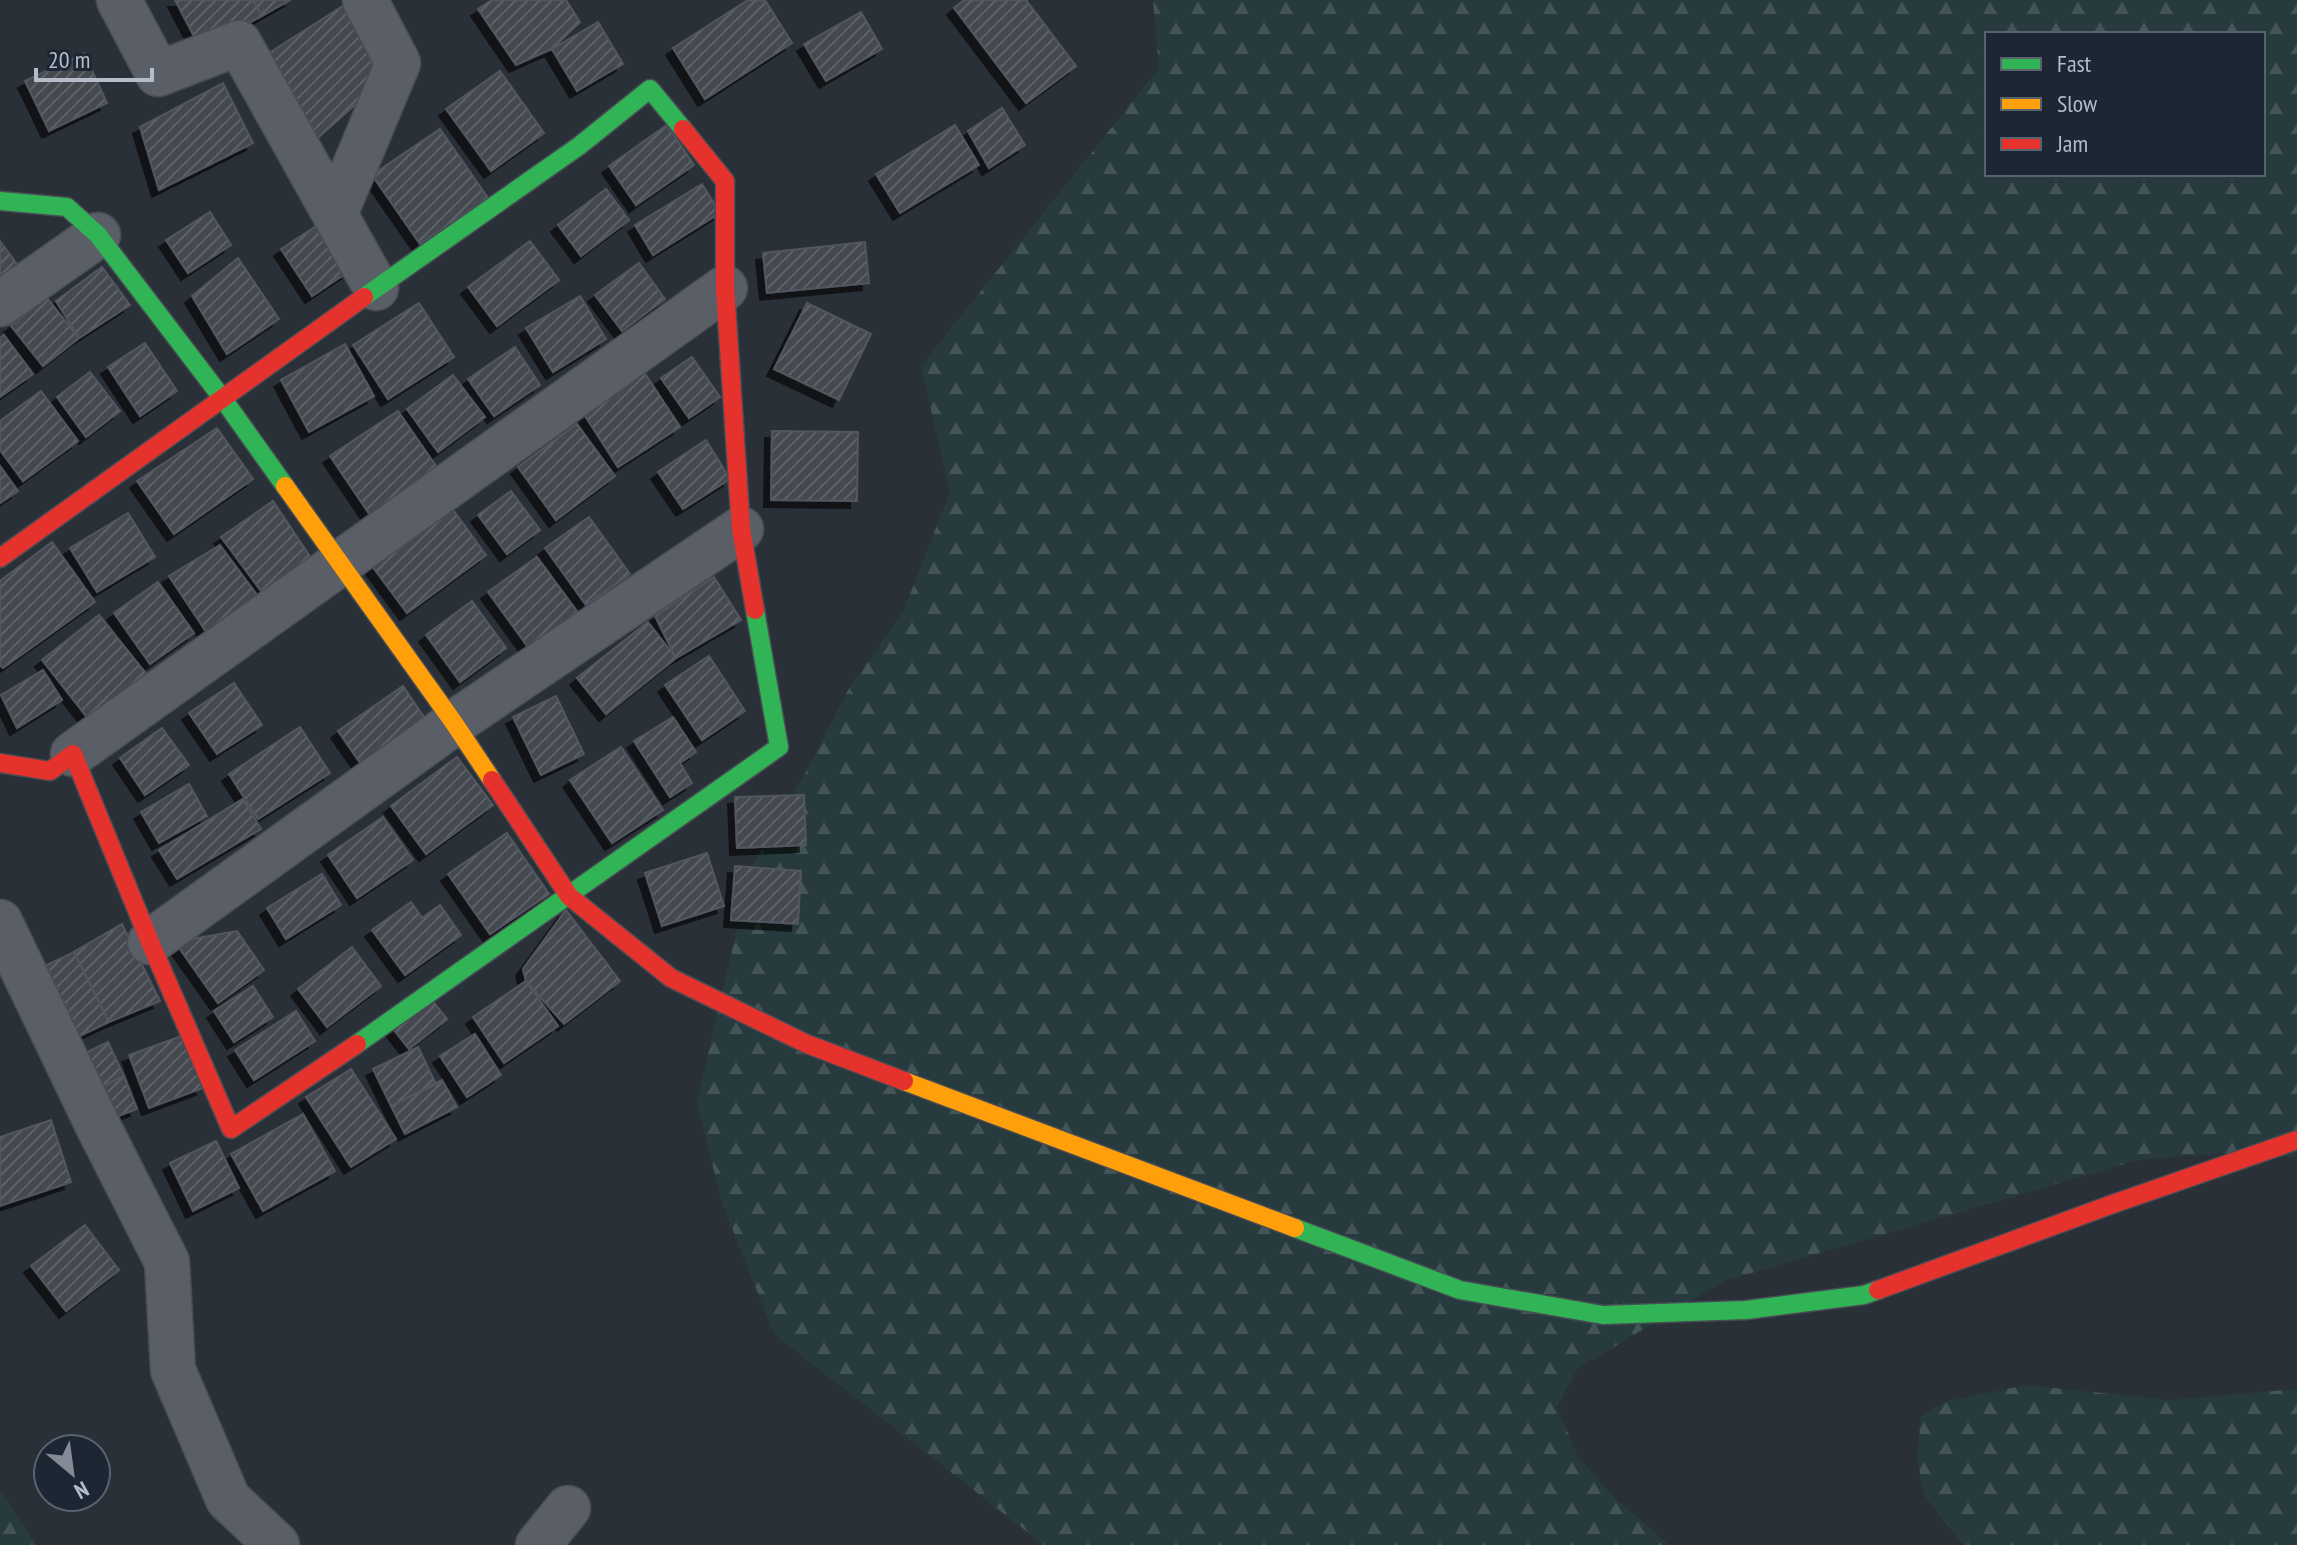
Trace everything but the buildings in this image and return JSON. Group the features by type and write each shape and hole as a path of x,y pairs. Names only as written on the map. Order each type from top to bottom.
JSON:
{"street":[{"path":"119,0 158,74 239,43 376,288"},
{"path":"335,214 398,63 365,0"},
{"path":"0,558 579,146 650,89 725,181 725,288 741,529 779,747 428,995 231,1129 73,754"},
{"path":"0,201 67,207 98,235 223,399 454,723 569,896 671,978 807,1044 1460,1290 1603,1315 1746,1310 1864,1295 2297,1140"},
{"path":"0,304 98,235"},
{"path":"0,763 50,771 725,288"},
{"path":"150,942 454,723 741,529"},
{"path":"0,922 167,1262 173,1370 228,1499 277,1545"},
{"path":"538,1545 568,1508"}],"green space":[{"path":"1153,0 2297,0 2297,1157 2223,1153 2138,1160 1724,1281 1577,1369 1557,1407 1578,1457 1614,1497 1669,1545 1044,1545 774,1334 721,1200 697,1102 751,868 803,778 847,692 904,610 950,492 921,366 1159,68"},
{"path":"2026,1385 2170,1400 2297,1389 2297,1545 1963,1545 1924,1495 1917,1458 1921,1416 1947,1401"},
{"path":"0,1489 37,1545 0,1545"}],"traffic: fast":[{"path":"364,297 579,146 650,89 683,129"},
{"path":"0,201 67,207 98,235 285,486"},
{"path":"357,1044 779,747 755,610"},
{"path":"1295,1228 1460,1290 1603,1315 1746,1310 1864,1295 1878,1290"}],"traffic: slow":[{"path":"285,486 492,780"},
{"path":"904,1081 1295,1228"}],"traffic: jam":[{"path":"683,129 725,181 725,288 741,529 755,610"},
{"path":"0,558 364,297"},
{"path":"0,763 50,771 73,754 231,1129 357,1044"},
{"path":"492,780 569,896 671,978 807,1044 904,1081"},
{"path":"1878,1290 2297,1140"}]}
